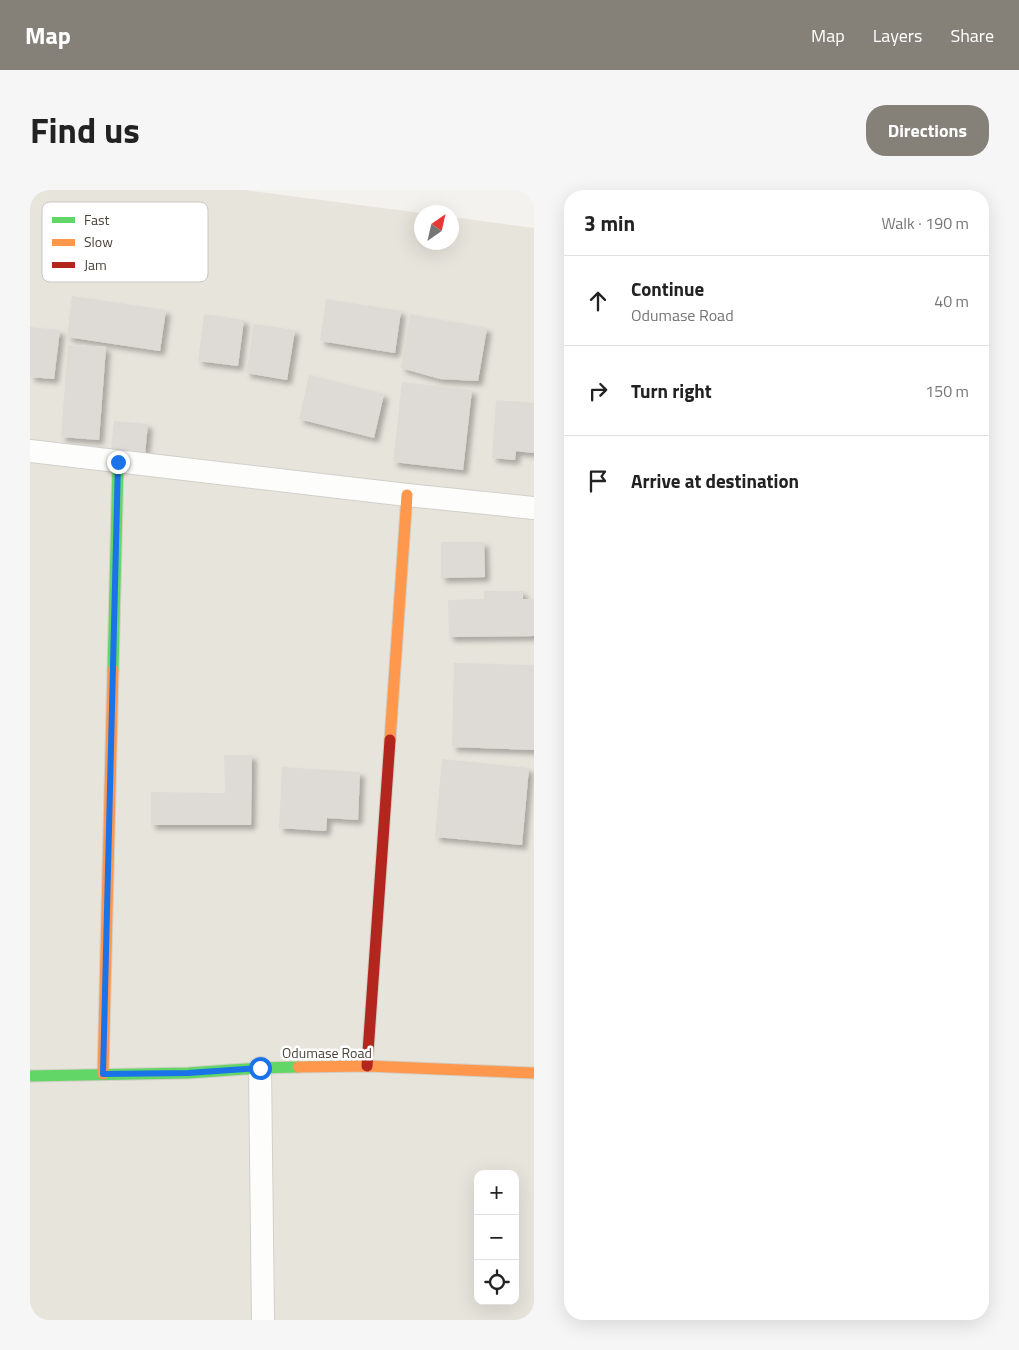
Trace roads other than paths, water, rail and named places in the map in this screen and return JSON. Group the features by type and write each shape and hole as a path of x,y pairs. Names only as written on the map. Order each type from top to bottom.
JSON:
{"street":[{"path":"30,451 534,508"},
{"path":"103,1074 118,462"},
{"path":"367,1066 407,494"},
{"name":"Odumase Road","path":"30,1076 188,1073 260,1068 367,1066 534,1073"},
{"path":"260,1068 263,1320"}]}
